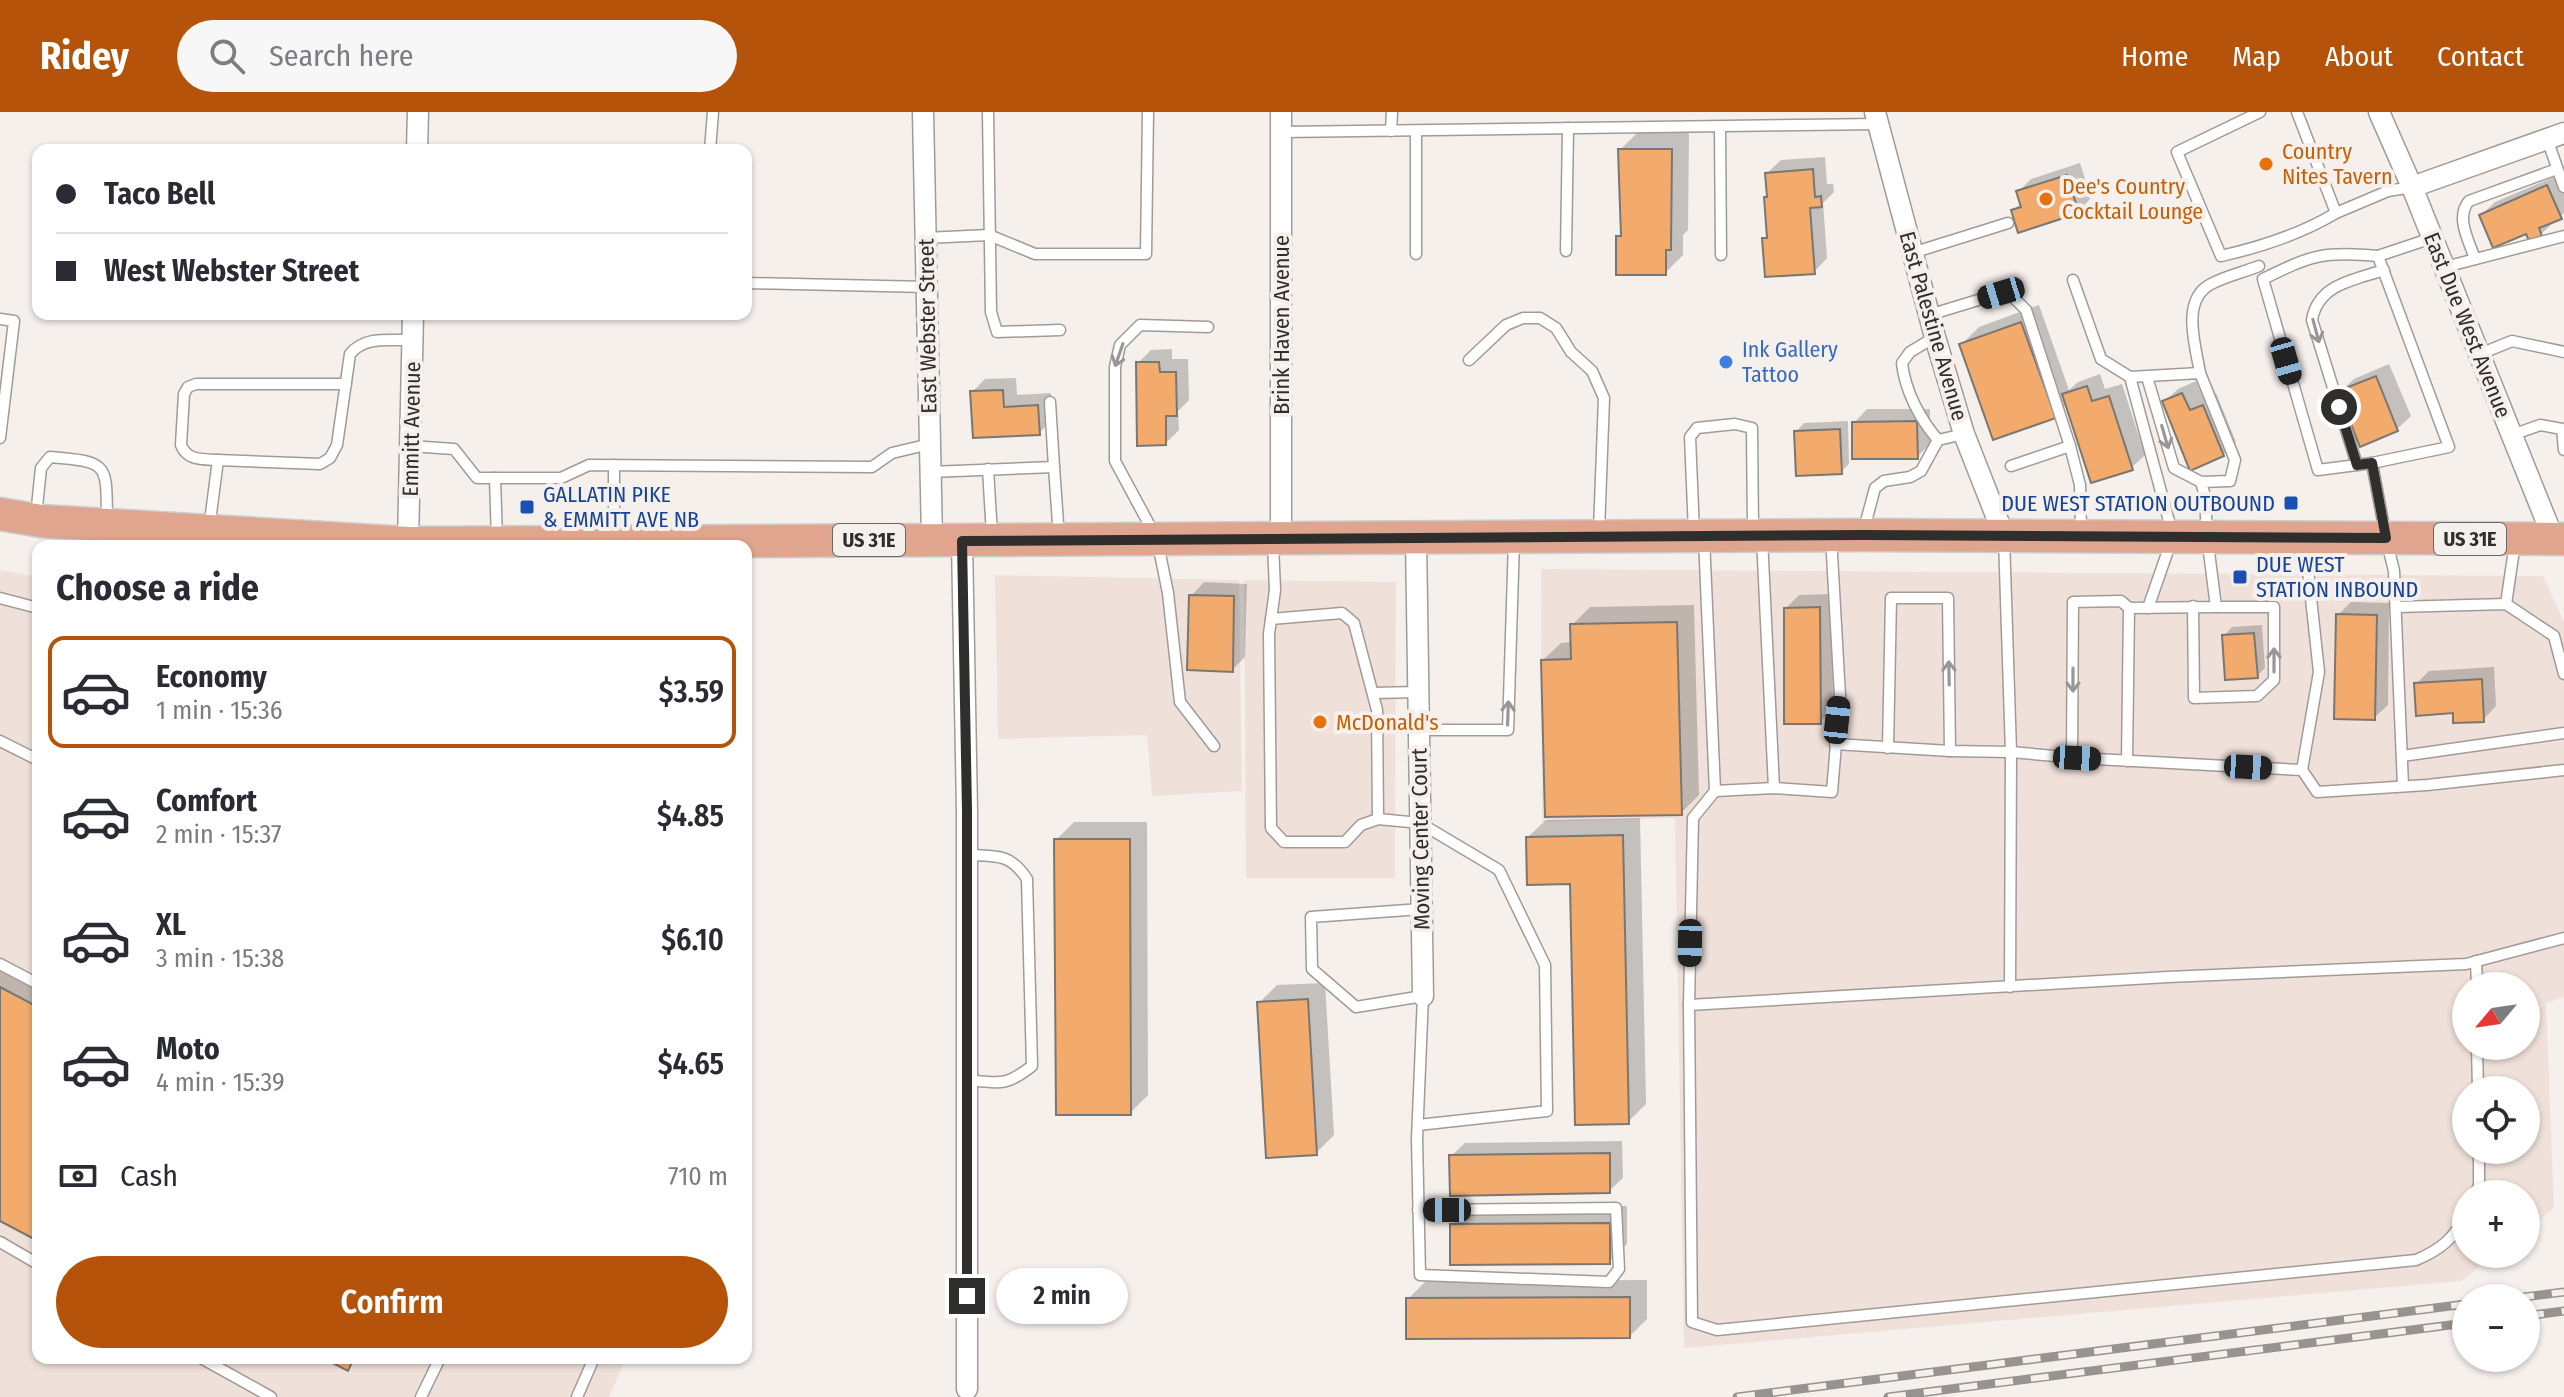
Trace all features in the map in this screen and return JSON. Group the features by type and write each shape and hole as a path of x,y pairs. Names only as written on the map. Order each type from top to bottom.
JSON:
{"main road":[{"name":"US 31E","path":"0,514 36,520 311,540"},
{"name":"US 31E","path":"752,542 1847,535 2559,540"}],"street":[{"path":"417,144 418,112"},
{"name":"East Webster Street","path":"923,112 930,472 962,540 967,855 967,1389"},
{"name":"East Due West Avenue","path":"2379,112 2512,435 2559,540"},
{"name":"East Palestine Avenue","path":"1877,118 1964,434 2004,536"},
{"name":"Brink Haven Avenue","path":"1277,538 1281,122"},
{"path":"2412,187 2556,136"},
{"name":"Emmitt Avenue","path":"408,540 413,320"},
{"name":"Moving Center Court","path":"1416,538 1423,996"}],"lane":[{"path":"710,144 713,112"},
{"path":"988,112 991,312 997,332 1060,330"},
{"path":"925,238 989,235 1035,254 1146,254 1148,112"},
{"path":"1391,131 1392,112"},
{"path":"1801,112 1804,125"},
{"path":"2260,112 2177,152 2221,256 2254,249 2388,191 2412,187"},
{"path":"2297,112 2336,213"},
{"path":"1281,122 1416,132 1720,128 1877,118"},
{"path":"1566,251 1568,128"},
{"path":"1720,128 1721,255"},
{"path":"1416,132 1416,254"},
{"path":"2556,136 2557,169 2564,187"},
{"path":"2475,259 2462,219 2463,208 2469,201 2557,169"},
{"path":"1912,253 2008,223"},
{"path":"2445,267 2564,236"},
{"path":"2263,279 2304,259 2322,254 2378,256 2433,237"},
{"path":"2254,249 2318,470 2372,463 2449,447 2378,256"},
{"path":"2147,377 2174,468 2201,482 2230,481 2235,460 2200,373 2191,321 2199,295 2208,285 2259,266"},
{"path":"2357,465 2312,320 2314,306 2334,287 2384,270"},
{"path":"2073,280 2101,359 2130,377 2200,373"},
{"path":"752,283 927,287"},
{"path":"1929,315 2001,293 2014,298 2026,310 2080,485 2081,535"},
{"path":"1469,360 1506,325 1523,318 1540,318 1556,328 1571,352 1592,371 1604,398 1599,537"},
{"path":"0,319 14,321 0,438"},
{"path":"1208,327 1140,325 1120,345 1115,367 1115,461 1157,539 1168,593 1180,702 1214,746"},
{"path":"1935,337 1910,352 1902,363 1904,378 1922,419 1938,440"},
{"path":"346,384 196,384 188,387 184,394 181,445 184,452 193,458 320,464 330,458 337,445 346,384 350,354 356,346 366,341 413,340"},
{"path":"2480,354 2512,341 2564,352"},
{"path":"2130,377 2173,536 2148,608"},
{"path":"1050,402 1059,540"},
{"path":"1774,788 1752,428 1735,424 1697,428 1690,437 1715,791 1693,818 1689,1005 1692,1322 1717,1330 2416,1260 2440,1250 2452,1235"},
{"path":"2512,435 2540,425 2563,428 2564,450"},
{"path":"1715,791 1774,788 1832,792 1847,535 1875,488 1884,481 1910,477 1921,471 1938,440 1964,434"},
{"path":"410,446 454,449 477,478 561,478 589,465 872,467 892,453 930,444"},
{"path":"2011,466 2070,446"},
{"path":"36,520 41,468 50,457 84,460 101,467 106,476 107,524"},
{"path":"209,531 218,460"},
{"path":"2372,463 2394,571 2403,786"},
{"path":"594,540 614,465"},
{"path":"930,472 1054,467"},
{"path":"962,540 988,469"},
{"path":"495,478 497,540"},
{"path":"2201,482 2216,607"},
{"path":"2004,536 2011,752 2010,987"},
{"path":"2305,537 2319,672 2302,770 2317,792 2564,770"},
{"path":"1277,538 1269,634 1271,828 1284,842 1345,842 1361,825 1378,819 1420,823 1499,870 1545,965 1547,1111 1418,1125"},
{"path":"1419,730 1508,730 1514,538"},
{"path":"2506,604 2516,539"},
{"path":"0,598 32,606"},
{"path":"1888,748 1891,598 1948,598 1950,751"},
{"path":"2072,758 2073,602 2121,601 2129,608 2193,606 2274,607 2274,680 2257,696 2194,698 2193,606"},
{"path":"2396,607 2506,604 2559,633 2564,674"},
{"path":"2127,761 2129,608"},
{"path":"1271,619 1342,613 1354,623 1377,710 1378,819"},
{"path":"1373,693 1418,692"},
{"path":"2402,756 2564,733"},
{"path":"0,741 32,757"},
{"path":"1835,744 2302,770"},
{"path":"967,855 1001,856 1018,864 1027,879 1032,1066 1013,1080 1002,1083 967,1080"},
{"path":"1418,1210 1616,1208 1619,1269 1609,1282 1420,1275 1418,1210 1418,1125 1423,996 1356,1007 1312,969 1311,917 1421,909"},
{"path":"1689,1005 2168,977 2466,964 2564,938"},
{"path":"2476,961 2476,972"},
{"path":"0,964 32,981"},
{"path":"0,1242 32,1261"},
{"path":"212,1364 271,1397"},
{"path":"421,1397 437,1364"},
{"path":"577,1397 591,1364"}],"shaded area":[{"path":"1541,569 2543,576 2564,622 2564,997 2546,1003 2554,1208 2540,1219 2540,1180 2452,1180 2452,1268 2477,1268 2461,1281 1684,1348 1675,818 1542,822"},
{"path":"0,570 32,576 32,1364 623,1364 609,1397 0,1397"},
{"path":"995,575 1239,580 1242,791 1152,796 1147,735 998,739"},
{"path":"1244,580 1396,582 1395,878 1246,878"}],"building":[{"path":"1618,149 1672,149 1671,250 1666,250 1666,275 1616,275 1616,236 1621,236"},
{"path":"1813,169 1815,197 1821,196 1822,207 1810,208 1815,274 1765,277 1762,238 1767,238 1765,173"},
{"name":"Dee's Country Cocktail Lounge","path":"2067,175 2079,213 2018,233 2011,210 2021,207 2016,191"},
{"path":"2547,185 2562,219 2539,228 2542,236 2529,241 2526,234 2493,248 2479,215"},
{"path":"2021,322 2056,418 1993,440 1959,344"},
{"path":"1136,362 1159,362 1160,372 1176,372 1177,416 1166,416 1166,445 1137,446"},
{"path":"2376,376 2398,431 2360,447 2338,391"},
{"path":"2087,386 2092,401 2109,396 2133,470 2091,483 2062,394"},
{"path":"1003,390 1004,407 1038,405 1040,435 973,438 970,391"},
{"path":"2182,393 2190,410 2203,405 2224,456 2190,471 2162,401"},
{"path":"1917,421 1918,459 1852,459 1852,422"},
{"path":"1840,429 1842,474 1796,476 1794,431"},
{"path":"1189,595 1234,596 1233,672 1187,670"},
{"path":"1820,607 1821,724 1784,724 1784,608"},
{"path":"2336,614 2377,615 2375,720 2334,719"},
{"path":"1677,622 1682,815 1545,817 1541,660 1571,659 1570,624"},
{"path":"2254,633 2258,678 2225,680 2222,635"},
{"path":"2482,679 2484,722 2453,723 2453,713 2416,716 2414,683"},
{"path":"1623,835 1629,1124 1575,1125 1570,884 1527,885 1526,837"},
{"path":"1054,839 1130,839 1131,1115 1056,1115"},
{"path":"0,987 32,1004 32,1238 0,1221"},
{"path":"1308,999 1317,1155 1266,1158 1257,1002"},
{"path":"1610,1153 1610,1193 1450,1196 1449,1155"},
{"path":"1610,1223 1610,1264 1450,1265 1450,1224"},
{"path":"1630,1297 1630,1338 1406,1339 1406,1298"},
{"path":"335,1364 351,1364 348,1371"}],"railway":[{"path":"2540,1295 2564,1292"},
{"path":"1737,1397 2452,1306"},
{"path":"2540,1314 2564,1311"},
{"path":"1888,1397 2452,1325"}],"place":[{"name":"Country Nites Tavern","path":"2266,164"},
{"name":"Dee's Country Cocktail Lounge","path":"2046,199"},
{"name":"Ink Gallery Tattoo","path":"1726,362"},
{"name":"DUE WEST STATION OUTBOUND","path":"2291,503"},
{"name":"GALLATIN PIKE & EMMITT AVE NB","path":"527,507"},
{"name":"DUE WEST STATION INBOUND","path":"2240,577"},
{"name":"McDonald's","path":"1320,722"}],"route":[{"path":"967,1296 967,811 962,541 1863,535 2386,538 2372,463 2357,465 2339,407"}]}
